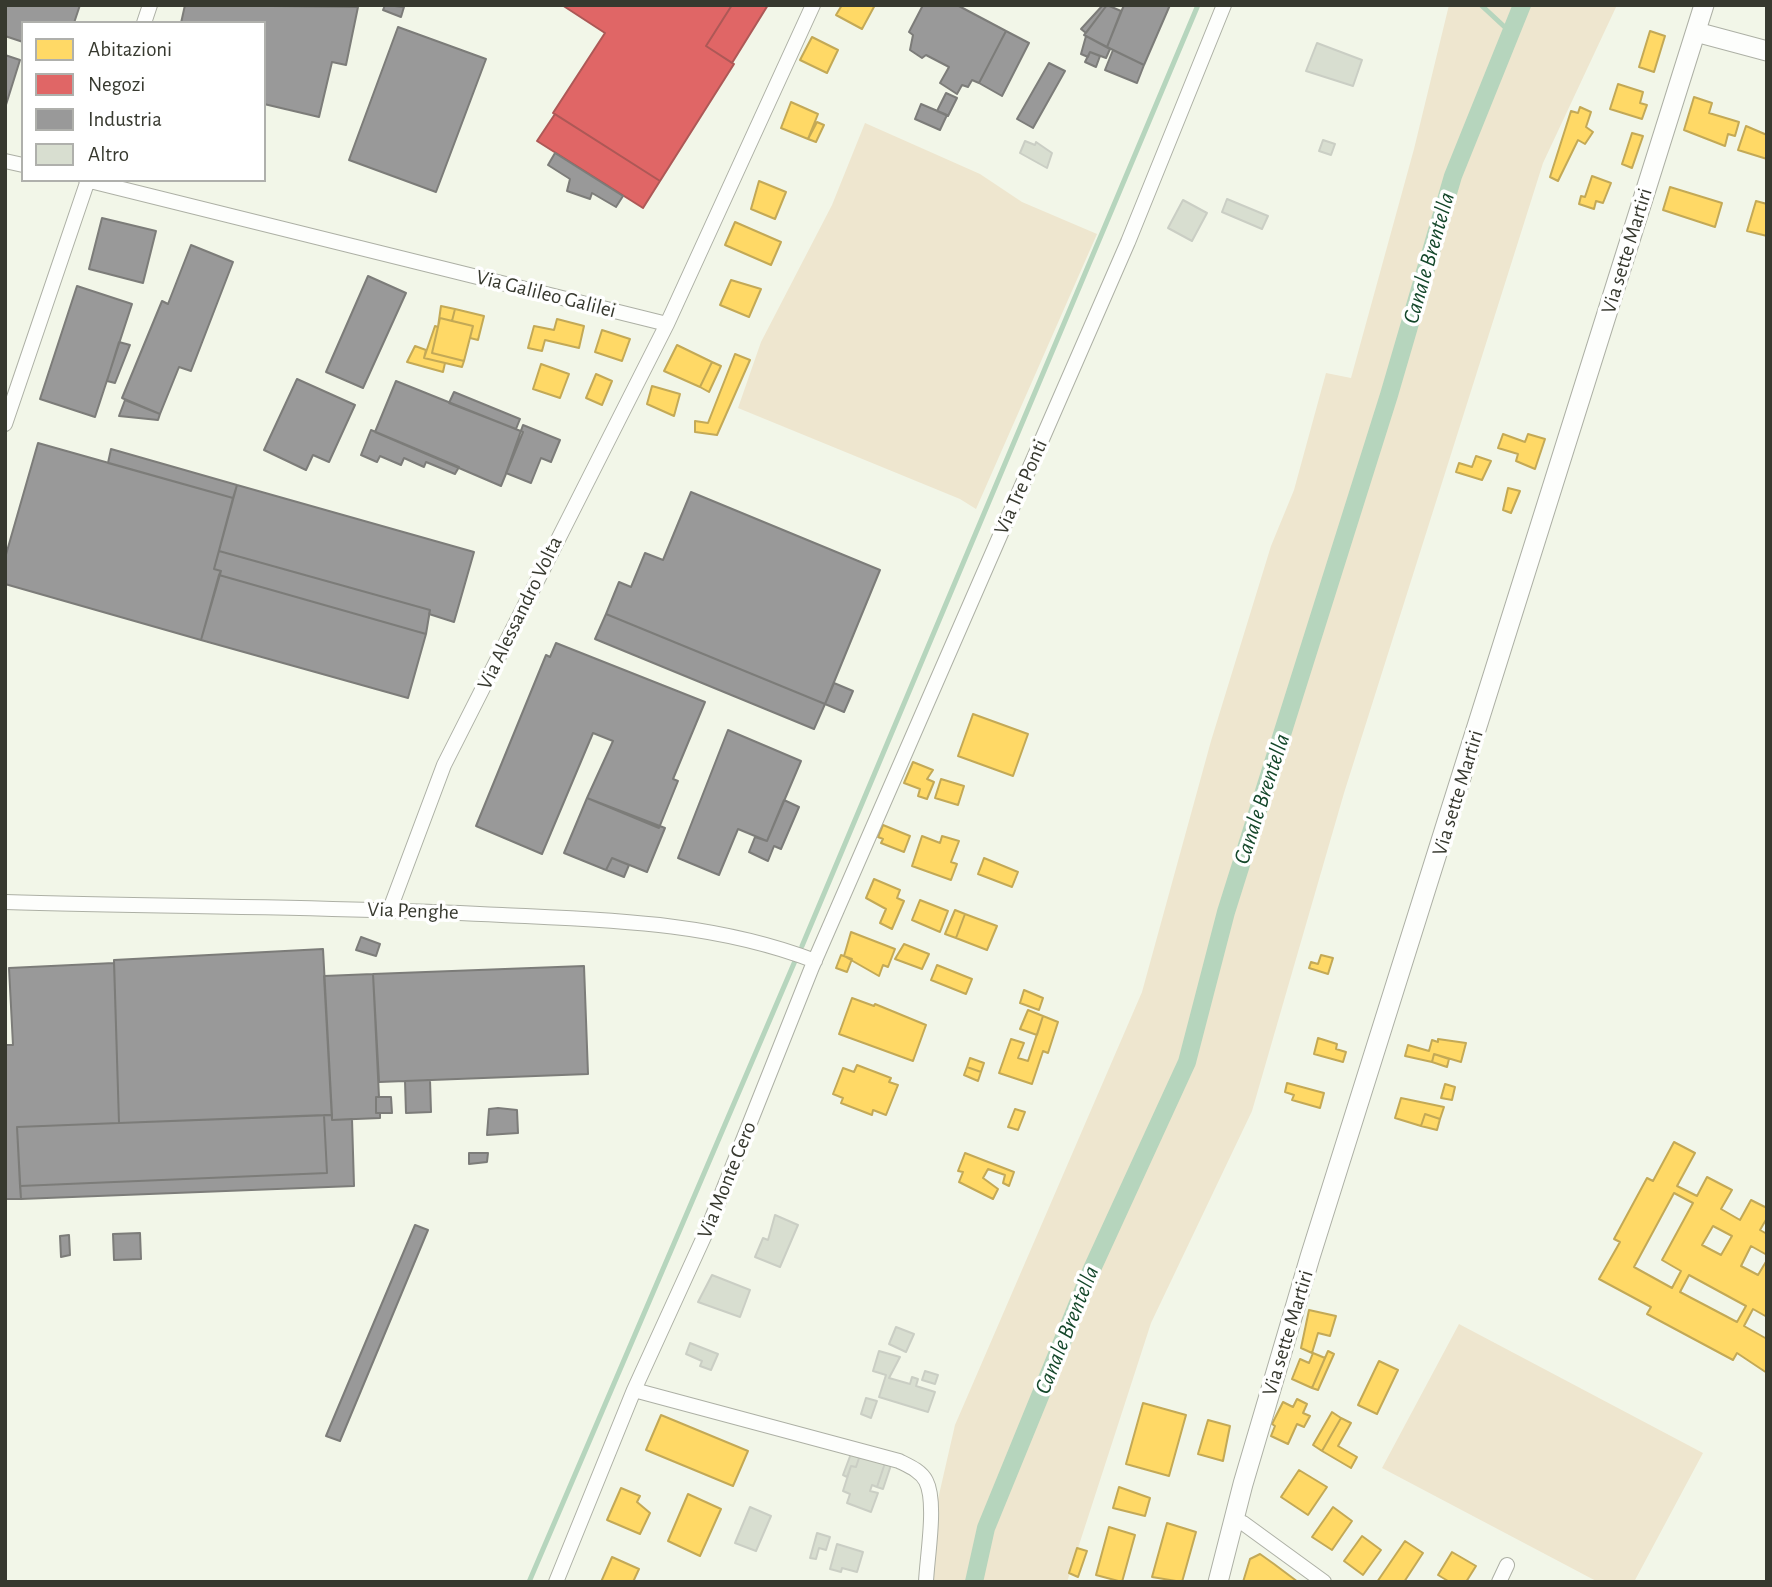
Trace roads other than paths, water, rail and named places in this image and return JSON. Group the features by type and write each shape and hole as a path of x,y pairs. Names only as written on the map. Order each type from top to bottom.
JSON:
{"main road":[{"name":"Via sette Martiri","path":"1218,1582 1233,1520 1311,1257 1704,5"},
{"path":"1696,32 1767,51"}],"street":[{"path":"667,324 813,5"},
{"name":"Via Tre Ponti","path":"813,964 1128,242 1224,5"},
{"path":"5,424 86,182"},
{"name":"Via Galileo Galilei","path":"95,182 667,324"},
{"name":"Via Alessandro Volta","path":"390,909 444,765 667,324"},
{"name":"Via Penghe","path":"5,902 285,910 390,909 650,922 710,931 775,946 813,964"},
{"name":"Via Monte Cero","path":"556,1582 634,1390 708,1227 813,964"},
{"path":"634,1390 900,1461 914,1468 926,1479 931,1495 926,1582"},
{"path":"1233,1520 1243,1523 1324,1582"},
{"path":"1499,1582 1507,1565"}],"waterway":[{"path":"802,946 1198,5"},
{"path":"1481,5 1509,31"},
{"name":"Canale Brentella","path":"974,1582 986,1528 1092,1269 1187,1062 1226,912 1389,395 1453,176 1522,5"},
{"path":"529,1582 795,961"}]}
